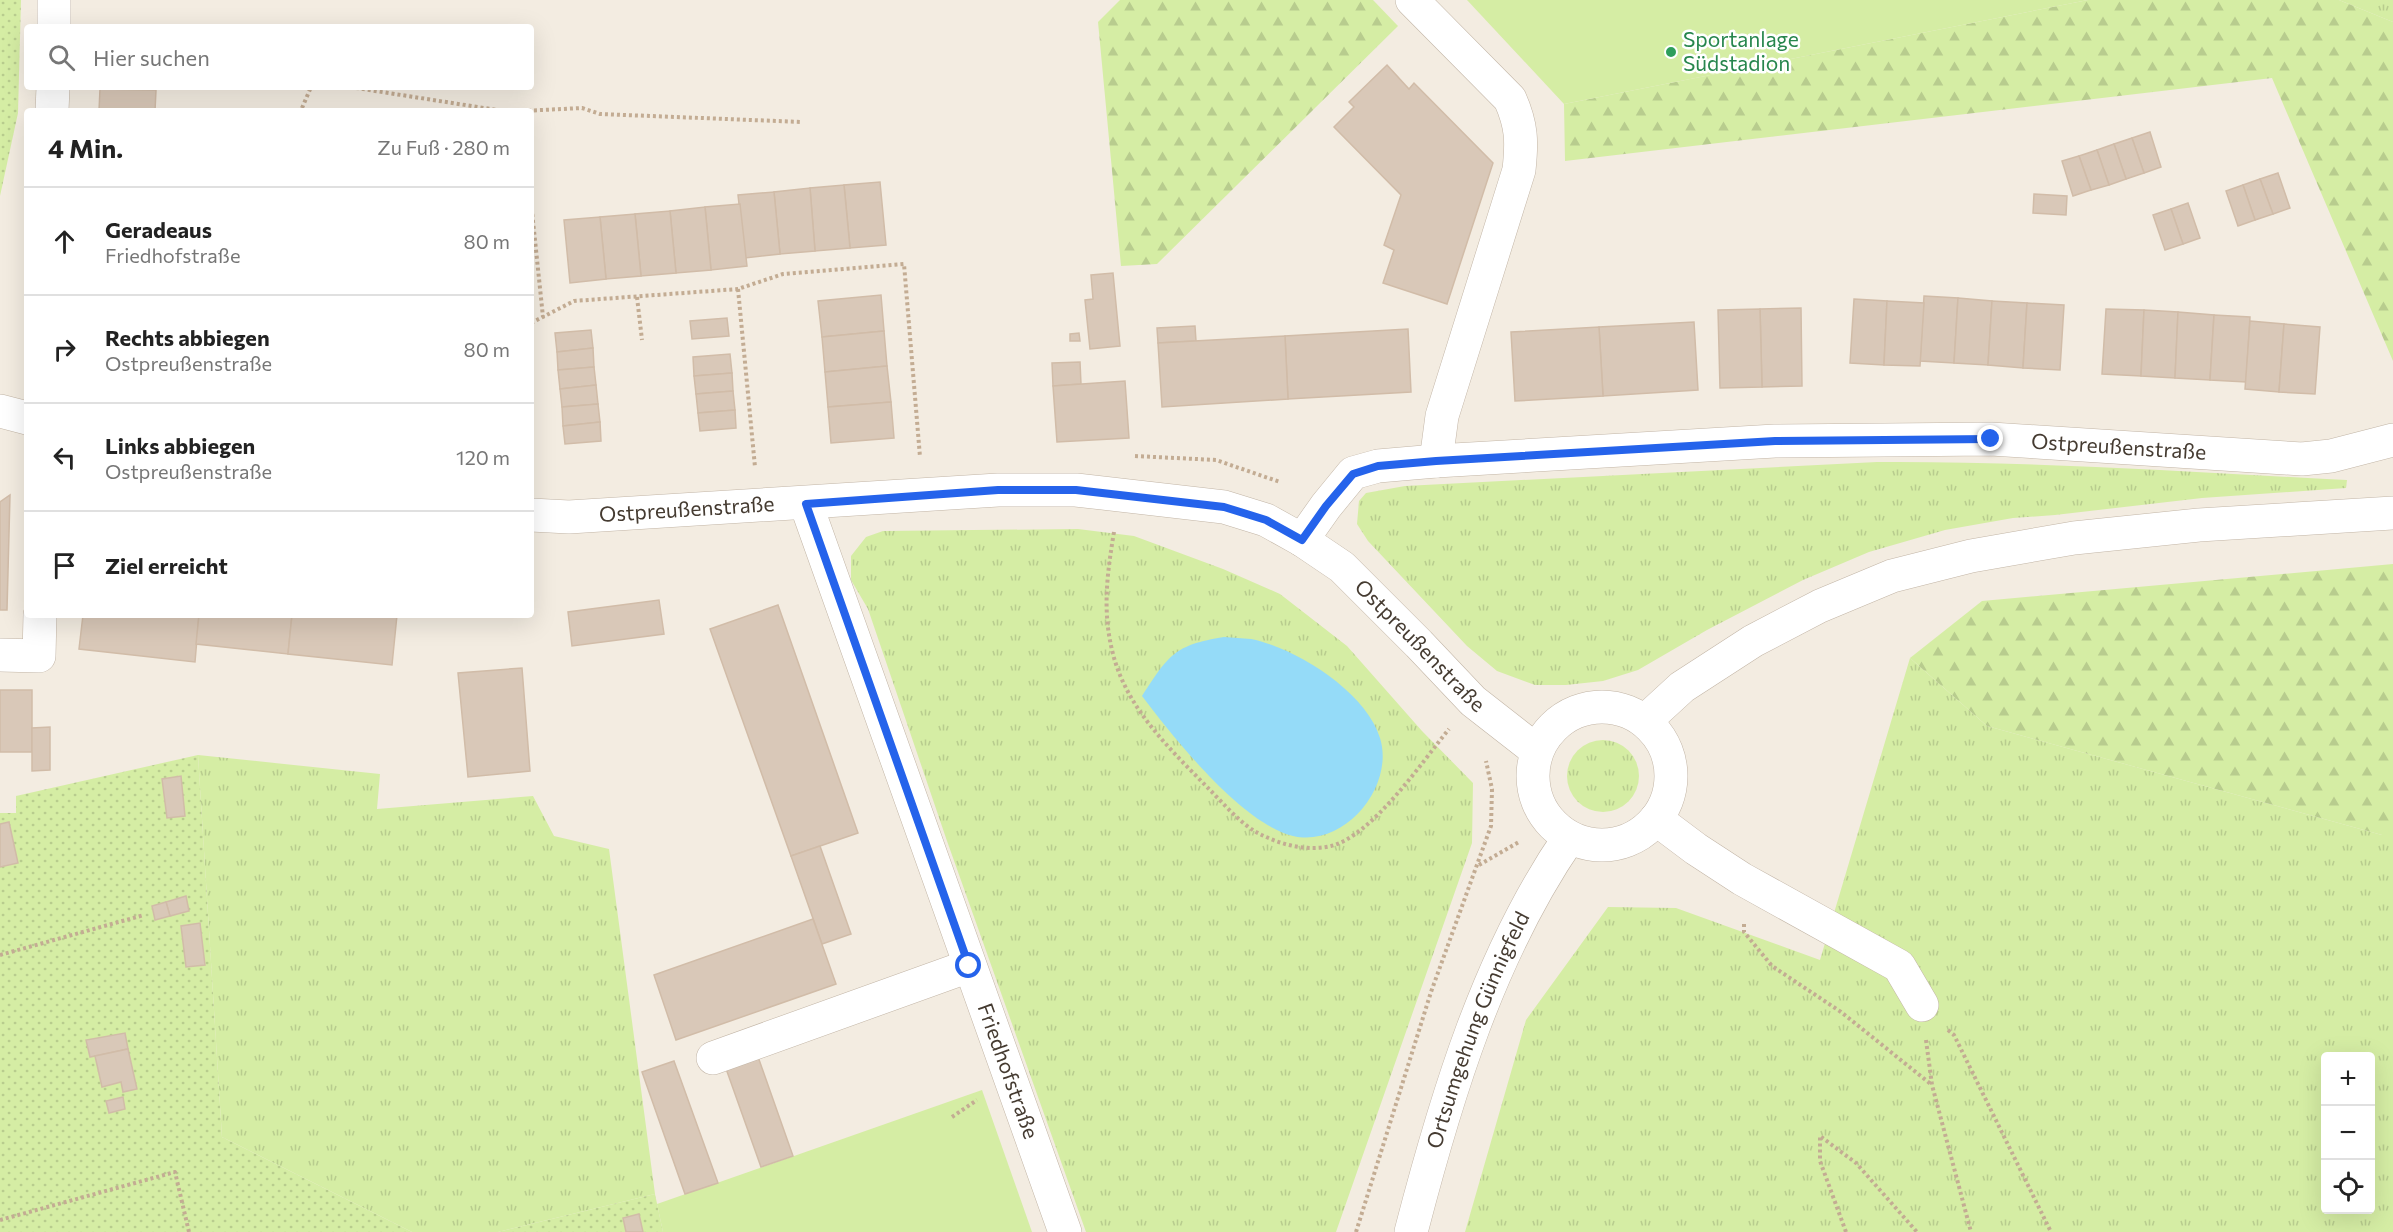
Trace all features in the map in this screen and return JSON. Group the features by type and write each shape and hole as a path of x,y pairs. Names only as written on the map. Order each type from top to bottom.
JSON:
{"street":[{"path":"54,0 54,24"},
{"path":"1412,0 1510,99 1519,118 1522,141 1520,170 1442,416 1436,461"},
{"path":"52,108 53,90"},
{"path":"0,411 24,417"},
{"name":"Ostpreußenstraße","path":"1302,540 1353,474 1378,466 1775,441 1957,439 2071,443 2302,459 2331,456 2393,440"},
{"name":"Ostpreußenstraße","path":"534,515 569,517 1009,490 1121,493 1224,507 1266,520 1302,540 1342,567 1473,701 1537,751"},
{"name":"Friedhofstraße","path":"806,504 1065,1232"},
{"path":"1645,721 1682,687 1754,641 1820,606 1892,576 1971,556 2074,538 2199,525 2393,513"},
{"path":"0,655 39,656 40,618"},
{"path":"1605,706 1626,710 1645,721 1660,737 1669,757 1672,779 1667,800 1656,819 1639,835 1616,844 1593,845 1561,832 1541,810 1534,791 1532,771 1537,751 1547,732 1563,717 1583,708 1605,706"},
{"path":"1656,819 1742,879 1899,966 1922,1005"},
{"name":"Ortsumgehung Günnigfeld","path":"1411,1232 1434,1142 1482,1005 1550,865 1561,832"},
{"path":"713,1058 969,966"}],"path":[{"path":"302,108 310,90"},
{"path":"369,90 484,108"},
{"path":"534,110 582,108 600,114 802,122"},
{"path":"534,231 543,317"},
{"path":"534,322 574,301 738,289 783,274 904,264 923,495"},
{"path":"738,289 759,506"},
{"path":"638,297 642,340"},
{"path":"1121,493 1105,595 1106,618 1113,654 1124,687 1142,716 1172,752 1221,802 1254,831 1280,843 1303,847 1330,846 1351,837 1375,818 1473,701"},
{"path":"1356,1232 1431,992 1491,826 1492,789 1473,701"},
{"path":"1478,865 1561,832"},
{"path":"1742,879 1744,932 1772,966 1841,1011 1932,1085"},
{"path":"0,955 144,915"},
{"path":"1922,1005 1932,1085 1971,1232"},
{"path":"1922,1005 1954,1035 2051,1232"},
{"path":"1846,1232 1820,1161 1820,1136 1856,1163 1917,1232"},
{"path":"0,1220 175,1172 189,1232"}],"green space":[{"path":"0,0 21,0 18,113 0,196"},
{"path":"1120,0 1373,0 1398,26 1157,264 1121,266 1098,22"},
{"name":"Sportanlage Südstadion","path":"1467,0 2088,0 1564,104"},
{"path":"2088,0 2339,0 2393,22 2393,361 2272,78 1565,161 1564,104"},
{"path":"2339,0 2393,0 2393,22"},
{"path":"1877,462 2053,465 2347,480 2346,488 2202,498 2013,518 1945,530 1869,552 1803,580 1707,630 1638,670 1603,681 1566,685 1535,685 1497,671 1467,646 1368,541 1357,524 1359,501 1366,493 1405,486"},
{"path":"1078,529 1134,536 1223,569 1280,594 1347,646 1422,731 1473,783 1472,843 1336,1232 1086,1232 947,841 868,609 851,580 851,556 866,537 883,531"},
{"path":"2393,564 2393,835 2382,835 1987,726 1910,658 1982,601"},
{"path":"1910,658 1987,726 2382,835 2393,835 2393,1232 1465,1232 1526,1020 1608,907 1676,908 1820,960"},
{"path":"1603,740 1623,746 1633,756 1639,776 1633,796 1623,806 1603,812 1583,806 1573,796 1567,776 1573,756 1583,746"},
{"path":"198,755 380,774 377,809 533,796 554,836 609,849 655,1194 498,1232 412,1232 222,1137"},
{"path":"198,755 222,1137 412,1232 0,1232 0,813 16,813 16,796"},
{"path":"982,1090 1032,1232 663,1232 657,1204"},
{"path":"655,1194 663,1232 498,1232"}],"water":[{"path":"1224,637 1251,639 1269,644 1308,662 1345,689 1372,721 1380,738 1383,756 1380,775 1373,793 1362,810 1347,823 1331,832 1312,837 1293,836 1273,828 1252,815 1210,777 1142,696 1174,654 1194,644"}],"building":[{"path":"1387,65 1409,89 1414,83 1493,163 1447,304 1383,283 1394,250 1384,245 1401,195 1334,127 1354,107 1349,102"},
{"path":"100,90 156,90 155,108 99,108"},
{"path":"2150,132 2161,167 2144,173 2132,138"},
{"path":"2132,138 2144,173 2126,179 2114,144"},
{"path":"2114,144 2126,179 2109,185 2097,150"},
{"path":"2097,150 2109,185 2091,190 2079,156"},
{"path":"2079,156 2091,190 2073,196 2062,161"},
{"path":"2278,173 2290,208 2273,214 2260,179"},
{"path":"2260,179 2273,214 2255,220 2243,185"},
{"path":"880,182 886,245 850,248 844,185"},
{"path":"844,185 850,248 815,251 810,188"},
{"path":"2243,185 2255,220 2238,226 2226,191"},
{"path":"810,188 815,251 780,254 774,192"},
{"path":"774,192 780,254 745,258 738,195"},
{"path":"2034,194 2067,196 2066,215 2033,213"},
{"path":"2188,203 2200,238 2183,244 2171,209"},
{"path":"740,204 747,266 711,270 705,207"},
{"path":"705,207 711,270 676,273 670,211"},
{"path":"2171,209 2183,244 2165,250 2153,215"},
{"path":"670,211 676,273 641,276 635,214"},
{"path":"635,214 641,276 606,279 600,217"},
{"path":"600,217 606,279 570,283 564,220"},
{"path":"1113,273 1120,346 1090,349 1085,300 1093,299 1091,275"},
{"path":"881,295 884,331 822,337 818,301"},
{"path":"1924,296 1958,298 1954,363 1920,361"},
{"path":"1958,298 1992,301 1988,365 1954,363"},
{"path":"1854,299 1887,301 1884,365 1850,363"},
{"path":"1887,301 1924,303 1920,366 1884,365"},
{"path":"1992,301 2027,303 2023,368 1988,365"},
{"path":"2027,303 2064,305 2060,370 2023,368"},
{"path":"1801,308 1802,386 1762,387 1760,309"},
{"path":"1760,309 1762,387 1720,388 1718,310"},
{"path":"2106,309 2144,310 2141,376 2102,374"},
{"path":"2144,310 2178,312 2175,378 2141,376"},
{"path":"2178,312 2214,315 2210,380 2175,378"},
{"path":"2214,315 2250,317 2246,382 2210,380"},
{"path":"727,318 729,336 692,339 690,321"},
{"path":"2250,321 2284,324 2279,392 2245,389"},
{"path":"1694,322 1698,390 1603,396 1599,327"},
{"path":"2284,324 2320,327 2315,394 2279,392"},
{"path":"1195,326 1196,341 1158,343 1157,328"},
{"path":"1599,327 1603,396 1515,401 1511,332"},
{"path":"1408,329 1411,392 1288,399 1285,336"},
{"path":"591,330 593,348 557,352 555,333"},
{"path":"884,331 887,366 825,372 822,337"},
{"path":"1079,333 1080,341 1070,341 1070,334"},
{"path":"1285,336 1288,399 1162,407 1158,343"},
{"path":"593,348 594,367 558,370 557,352"},
{"path":"730,354 732,373 694,376 693,357"},
{"path":"1080,362 1081,384 1053,386 1052,363"},
{"path":"887,366 891,402 828,407 825,372"},
{"path":"594,367 596,385 560,389 558,370"},
{"path":"732,373 733,391 696,394 694,376"},
{"path":"1125,381 1129,438 1057,442 1053,386"},
{"path":"596,385 598,404 562,407 560,389"},
{"path":"733,391 735,410 698,413 696,394"},
{"path":"891,402 894,438 831,443 828,407"},
{"path":"598,404 600,422 563,426 562,407"},
{"path":"735,410 736,428 700,431 698,413"},
{"path":"600,422 601,441 565,444 563,426"},
{"path":"10,495 7,610 0,610 0,502"},
{"path":"659,600 664,634 572,646 568,612"},
{"path":"778,605 858,833 791,856 710,629"},
{"path":"83,618 199,618 195,662 79,649"},
{"path":"199,618 292,618 288,654 196,644"},
{"path":"292,618 397,618 392,665 288,654"},
{"path":"522,668 530,771 468,777 458,673"},
{"path":"0,690 32,690 32,752 0,752"},
{"path":"50,727 50,770 32,771 32,728"},
{"path":"181,776 185,816 167,818 162,779"},
{"path":"9,822 18,863 0,867 0,824"},
{"path":"820,846 851,934 822,944 791,856"},
{"path":"186,896 189,911 170,916 166,902"},
{"path":"166,902 170,916 155,920 152,906"},
{"path":"813,919 836,984 676,1040 654,975"},
{"path":"200,923 205,965 186,967 181,926"},
{"path":"125,1033 128,1049 90,1057 86,1040"},
{"path":"128,1049 137,1089 123,1092 121,1082 102,1087 95,1056"},
{"path":"756,1051 793,1156 761,1167 724,1063"},
{"path":"674,1061 718,1183 685,1194 642,1072"},
{"path":"123,1097 125,1109 109,1113 106,1101"},
{"path":"639,1214 643,1232 626,1232 623,1218"}],"place":[{"name":"Sportanlage Südstadion","path":"1671,52"}],"route":[{"path":"969,966 806,504 998,490 1076,490 1121,493 1224,507 1266,520 1302,540 1353,474 1378,466 1775,441 1991,439"}]}
